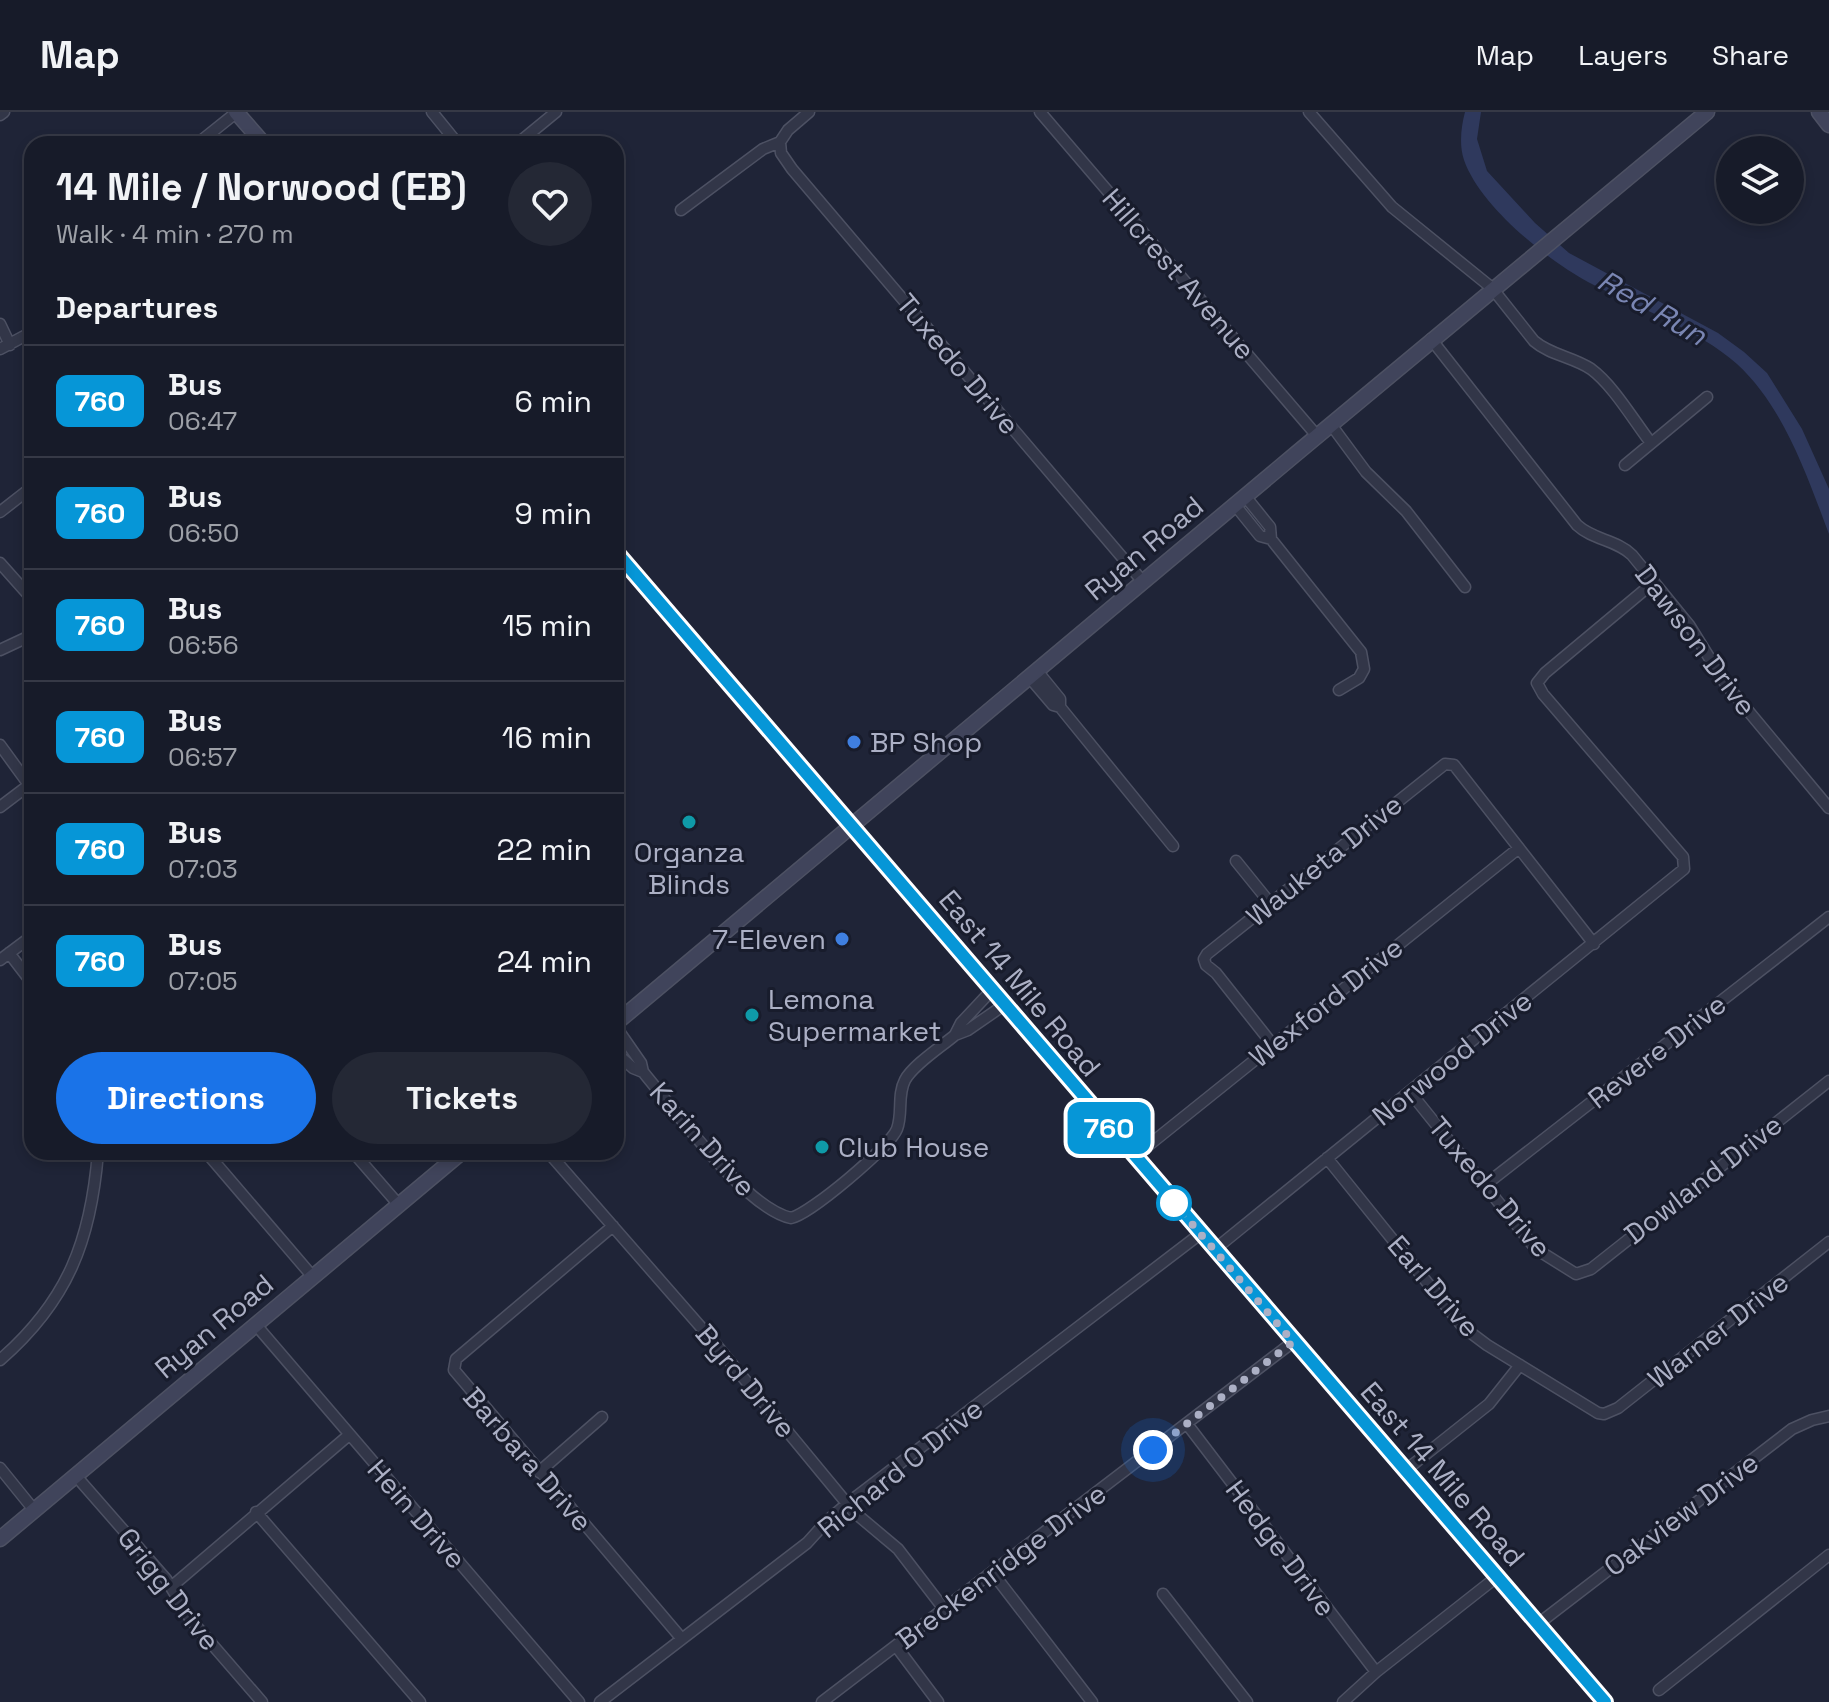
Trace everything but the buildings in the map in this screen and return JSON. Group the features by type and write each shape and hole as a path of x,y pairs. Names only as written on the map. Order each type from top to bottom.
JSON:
{"main road":[{"name":"Ryan Road","path":"624,1018 1332,426 1431,339 1707,112"},
{"path":"1819,112 1829,125"},
{"path":"242,114 258,136"},
{"name":"East 14 Mile Road","path":"624,561 1605,1702"},
{"name":"Ryan Road","path":"0,1539 452,1160"}],"street":[{"path":"432,112 452,136"},
{"path":"527,136 556,112"},
{"path":"681,210 763,149 780,142 788,130 809,112"},
{"name":"Hillcrest Avenue","path":"1040,112 1318,437"},
{"path":"1309,112 1404,219 1492,288 1541,347 1588,367 1600,377 1651,443"},
{"path":"209,136 242,114"},
{"name":"Tuxedo Drive","path":"780,142 781,153 792,169 1144,583"},
{"path":"0,324 5,347 24,336"},
{"name":"Dawson Drive","path":"1431,339 1577,525 1589,535 1628,551 1689,625 1725,683 1829,808"},
{"path":"1625,465 1707,397"},
{"path":"1332,426 1366,472 1406,511 1465,587"},
{"path":"0,512 24,493"},
{"path":"1240,501 1270,527 1271,539 1361,652 1364,669 1359,678 1339,690"},
{"path":"0,563 24,590"},
{"name":"Norwood Drive","path":"1214,1250 1681,872 1685,863 1676,847 1543,694 1537,683 1654,582"},
{"path":"0,650 24,639"},
{"path":"1034,675 1060,699 1060,707 1173,846"},
{"path":"0,745 24,779"},
{"name":"Wauketa Drive","path":"1273,1045 1216,973 1204,963 1207,954 1438,768 1449,763 1454,765 1519,848"},
{"path":"0,807 24,791"},
{"path":"1519,848 1594,944"},
{"name":"Wexford Drive","path":"1134,1157 1519,848"},
{"path":"1236,861 1270,903"},
{"name":"Revere Drive","path":"1485,1185 1829,917"},
{"path":"24,942 5,957 24,975"},
{"name":"Karin Drive","path":"624,1037 641,1063 643,1072 741,1188 774,1212 791,1218 810,1210 888,1144 898,1126 902,1087 907,1076 955,1035 967,1016 992,990"},
{"name":"Karin Drive","path":"955,1035 968,1030 1004,1005"},
{"name":"Karin Drive","path":"624,1060 643,1072"},
{"name":"Dowland Drive","path":"1576,1274 1591,1269 1607,1253 1829,1081"},
{"name":"Tuxedo Drive","path":"1410,1092 1536,1249 1576,1274"},
{"name":"Earl Drive","path":"1327,1158 1463,1327 1520,1365 1604,1414"},
{"path":"0,1360 36,1326 62,1291 74,1267 86,1232 97,1160"},
{"path":"213,1160 313,1277"},
{"path":"360,1160 399,1205"},
{"name":"Byrd Drive","path":"555,1160 863,1522 898,1549 944,1609"},
{"name":"Barbara Drive","path":"613,1226 454,1362 455,1375 682,1639"},
{"name":"Richard O Drive","path":"600,1702 807,1543 848,1503 1200,1234"},
{"name":"Warner Drive","path":"1604,1414 1627,1401 1829,1242"},
{"name":"Hein Drive","path":"256,1325 579,1702"},
{"name":"Breckenridge Drive","path":"822,1702 1293,1342"},
{"path":"1406,1470 1489,1404 1520,1365"},
{"name":"Oakview Drive","path":"1538,1624 1792,1429 1829,1416"},
{"path":"539,1472 602,1417"},
{"name":"Hedge Drive","path":"1187,1424 1376,1672"},
{"path":"171,1587 349,1435"},
{"path":"0,1468 34,1510"},
{"name":"Grigg Drive","path":"76,1476 171,1587 191,1620 262,1702"},
{"path":"256,1512 420,1702"},
{"path":"1659,1690 1829,1555"},
{"path":"992,1572 1092,1702"},
{"path":"1343,1702 1376,1672 1498,1576"},
{"path":"1163,1594 1247,1702"},
{"path":"896,1646 938,1702"}],"water":[{"name":"Red Run","path":"1465,112 1481,112 1477,139 1487,171 1535,223 1569,253 1718,333 1767,373 1802,429 1829,489 1829,534 1792,443 1754,381 1704,340 1588,282 1553,260 1516,230 1484,195 1464,160 1461,136"}],"bus line":[{"name":"760","path":"624,561 1605,1702"}],"place":[{"name":"BP Shop","path":"854,742"},
{"name":"Organza Blinds","path":"689,822"},
{"name":"7-Eleven","path":"842,939"},
{"name":"Lemona Supermarket","path":"752,1015"},
{"name":"Club House","path":"822,1147"}],"route":[{"path":"1153,1450 1293,1342 1174,1203"}]}
